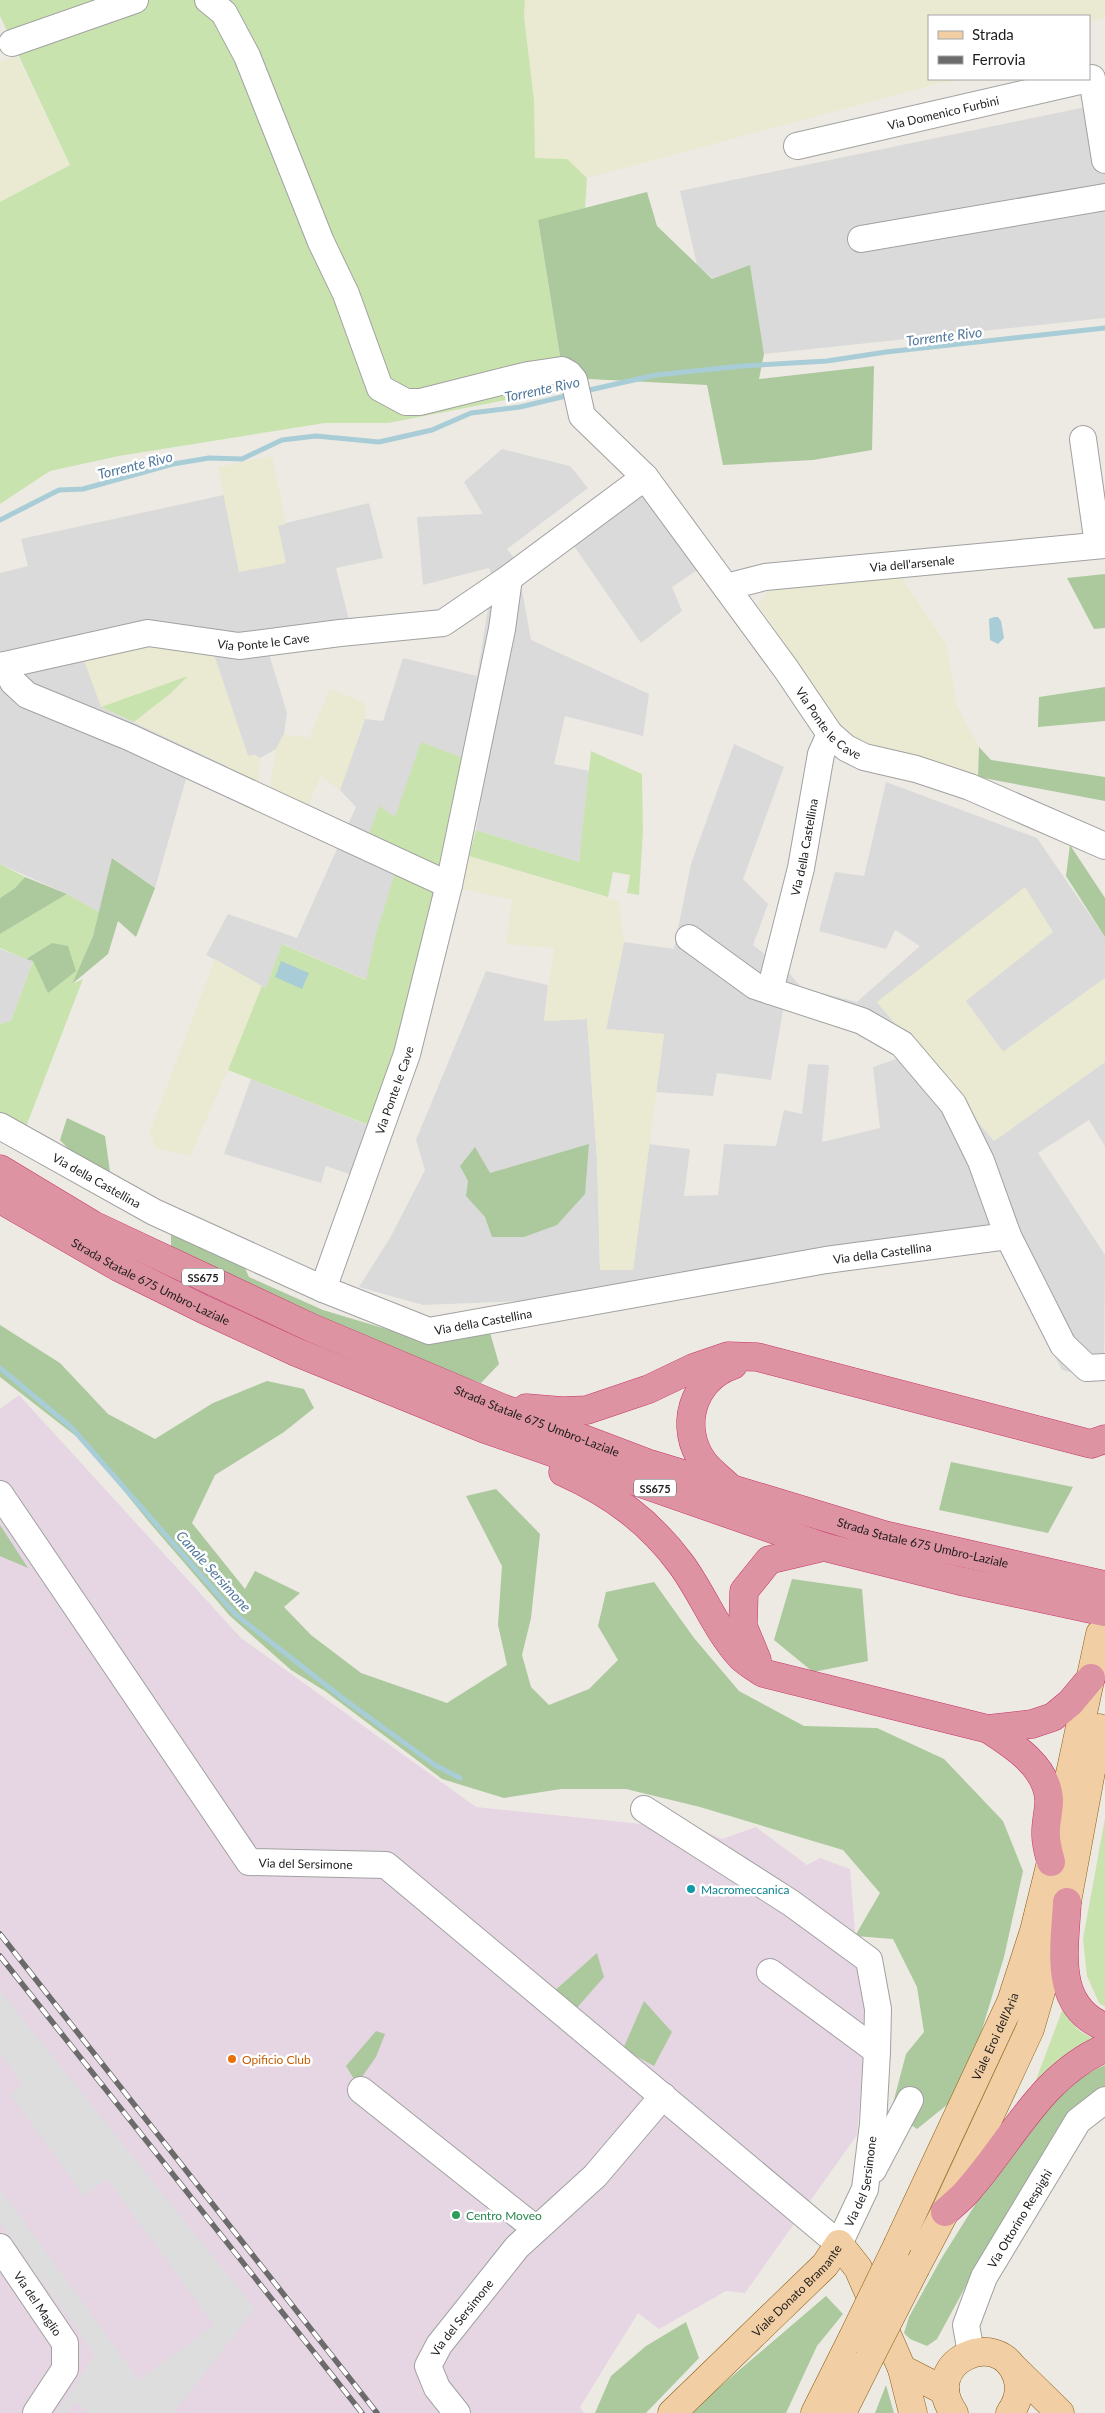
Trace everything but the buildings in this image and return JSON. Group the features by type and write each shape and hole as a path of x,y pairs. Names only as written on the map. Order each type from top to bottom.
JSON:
{"highway":[{"name":"Strada Statale 675 Umbro-Laziale","path":"0,1169 94,1225 312,1328 502,1408 650,1464 884,1536 1105,1585"},
{"name":"Strada Statale 675 Umbro-Laziale","path":"0,1199 118,1267 203,1309 296,1352 485,1429 824,1546 960,1581 1103,1623"},
{"path":"502,1408 562,1411 587,1410 649,1389 693,1368 728,1356 758,1357 1100,1448"},
{"path":"731,1490 704,1463 694,1444 690,1424 693,1403 703,1384 727,1367 758,1357"},
{"path":"485,1429 515,1450 594,1486 647,1524 682,1565 711,1615 742,1658 763,1673 988,1729 1015,1747 1034,1766 1044,1780 1049,1799 1046,1835 1051,1862"},
{"path":"763,1673 743,1626 744,1591 769,1560 824,1546"},
{"path":"988,1729 1032,1724 1053,1717 1070,1703 1098,1686"},
{"path":"1067,1902 1065,1954 1067,1987 1075,2006 1090,2021 1105,2027"},
{"path":"945,2212 970,2189 1046,2089 1069,2069 1105,2048"}],"main road":[{"name":"Viale Eroi dell'Aria","path":"842,2413 945,2212 1030,2029 1067,1902 1098,1686 1103,1623"},
{"name":"Viale Eroi dell'Aria","path":"815,2413 898,2244 1011,2002 1034,1931 1098,1686"},
{"name":"Viale Donato Bramante","path":"672,2413 825,2265 839,2244 858,2268 891,2343 902,2369 913,2413"},
{"name":"Viale Donato Bramante","path":"891,2343 907,2357 920,2362 991,2353 1008,2362 1060,2413"},
{"path":"948,2405 946,2380 950,2369 965,2357"},
{"path":"1008,2362 1015,2372 1019,2384 1018,2396 1010,2413"},
{"path":"902,2369 948,2405"}],"street":[{"path":"12,43 135,0"},
{"name":"Via Ponte le Cave","path":"208,0 224,13 247,56 321,242 346,294 380,388 406,402 420,402 528,375 562,370 569,374 578,401 645,477 830,734 846,748 864,757 942,777 1105,846"},
{"name":"Via Domenico Furbini","path":"1094,78 1105,160"},
{"name":"Via Domenico Furbini","path":"797,146 1085,80"},
{"path":"860,239 1105,196"},
{"name":"Via dell'arsenale","path":"726,587 765,577 1102,545 1083,439"},
{"name":"Via Ponte le Cave","path":"449,885 129,737 27,695 13,682 2,665 148,633 239,646 340,633 443,624 509,578 645,477"},
{"name":"Via Ponte le Cave","path":"323,1289 407,1054 449,885 502,629 509,578"},
{"name":"Via della Castellina","path":"770,991 801,868 821,754 830,734"},
{"path":"690,938 755,986 862,1021 902,1044 953,1104 981,1161 1008,1236 1063,1345 1087,1368 1105,1366"},
{"name":"Via della Castellina","path":"0,1126 154,1212 323,1289 429,1330 826,1260 1008,1236"},
{"name":"Via del Sersimone","path":"0,1494 248,1862 386,1865 839,2244 866,2184 873,2124 878,2009 869,1960 791,1904 644,1809"},
{"path":"770,1972 877,2051"},
{"path":"361,2090 536,2230"},
{"name":"Via del Sersimone","path":"458,2413 437,2388 428,2366 439,2345 517,2247 595,2176 663,2096"},
{"path":"866,2184 910,2100"},
{"name":"Via Ottorino Respighi","path":"965,2357 966,2325 984,2277 1078,2121 1105,2100"},
{"name":"Via del Maglio","path":"0,2247 65,2343 65,2369 36,2413"}],"shaded area":[{"path":"1105,103 1105,318 764,354 750,265 713,279 697,265 680,191"},
{"path":"502,449 570,466 588,488 507,549 515,559 646,463 717,557 672,587 682,611 641,643 572,543 521,584 531,640 649,694 643,736 565,716 554,764 590,771 579,862 476,830 486,767 395,874 377,934 367,980 283,944 266,988 206,955 228,914 297,938 356,807 340,790 365,719 383,721 403,658 477,676 493,578 489,568 423,585 417,517 483,514 464,482"},
{"path":"224,495 239,572 278,525 369,503 383,558 336,568 349,620 269,654 287,713 284,734 276,749 260,758 255,755 248,756 214,655 101,707 227,766 219,788 186,779 155,888 113,858 99,912 67,894 0,864 0,573 28,566 21,539"},
{"path":"734,744 784,767 743,879 768,904 753,945 788,972 802,988 857,1002 920,946 895,930 886,949 819,931 835,872 864,876 886,782 1037,838 1105,937 1105,978 1003,1052 965,1001 1052,932 877,1002 994,1141 1105,1062 1105,1146 1089,1120 1038,1153 1105,1255 1104,1381 1062,1370 1015,1279 998,1229 569,1299 423,1305 359,1287 390,1238 425,1170 416,1140 486,971 548,985 544,1021 587,1019 597,1158 600,1270 633,1270 648,1144 690,1149 684,1196 718,1195 724,1144 776,1146 784,1110 802,1114 808,1064 829,1065 822,1142 880,1128 873,1067 902,1057 873,1034 784,1005 771,1080 717,1073 713,1096 656,1092 664,1034 606,1029 624,942 674,949 691,864"},
{"path":"0,949 33,961 11,1021 0,1024"},
{"path":"251,1079 367,1125 352,1175 326,1166 321,1183 224,1154"},
{"path":"19,1395 241,1638 476,1807 641,1824 651,1807 722,1839 756,1827 807,1865 820,1858 850,1869 855,1931 869,1999 857,2135 745,2293 726,2291 659,2329 638,2313 580,2407 584,2413 0,2413 0,1409"},
{"path":"0,1991 255,2309 173,2413 90,2413 74,2402 66,2413 56,2413 95,2355 0,2222 0,2189 139,2380 214,2325 107,2179 84,2196 10,2094 23,2085 0,2053"}],"green space":[{"path":"0,0 525,0 524,17 534,100 535,158 567,159 587,178 585,208 538,221 562,368 589,379 567,388 388,423 325,423 119,456 50,471 0,504 0,202 70,165 0,16"},
{"path":"525,0 1105,0 1105,18 1090,23 1090,15 928,15 928,80 959,80 940,83 587,178 567,159 535,158 534,100 524,17"},
{"path":"17,56 70,165 0,202 0,62"},
{"path":"647,192 657,226 712,279 750,265 764,354 759,379 874,366 872,450 813,460 723,465 707,385 589,379 562,368 538,220"},
{"path":"272,456 286,524 278,526 286,563 239,572 218,467"},
{"path":"899,574 946,644 957,706 979,747 978,777 860,742 838,721 758,605 770,589"},
{"path":"1105,574 1105,628 1094,629 1067,578"},
{"path":"147,642 214,655 248,756 255,755 260,758 258,786 225,770 227,766 134,722 171,693 187,677 101,707 82,655"},
{"path":"188,676 171,693 134,722 101,707"},
{"path":"1105,687 1105,721 1038,727 1039,697"},
{"path":"330,689 366,704 365,719 340,790 321,776 305,812 272,793 270,788 276,749 284,734 309,738"},
{"path":"421,742 468,760 442,871 368,837 379,806 395,817"},
{"path":"979,747 991,760 1105,777 1105,801 978,777"},
{"path":"591,751 642,774 643,832 639,895 627,893 630,875 613,872 608,897 469,856 476,830 579,862"},
{"path":"1070,845 1105,898 1105,937 1066,876"},
{"path":"469,856 619,901 624,942 606,1029 664,1034 633,1270 600,1270 597,1158 587,1019 544,1021 554,948 506,944 512,900 459,888"},
{"path":"112,858 155,888 136,937 118,921 108,954 72,984 93,936"},
{"path":"0,864 25,877 15,888 0,898"},
{"path":"395,873 443,890 376,1128 228,1070 262,986 266,988 282,944 366,980 376,934"},
{"path":"25,877 67,894 0,934 0,898 15,888"},
{"path":"1025,887 1053,932 966,1001 1003,1052 1105,978 1105,1062 994,1141 877,1002"},
{"path":"67,894 99,912 93,936 72,984 83,979 24,1132 0,1117 0,1024 11,1021 33,961 52,943 26,959 0,948 0,934"},
{"path":"52,943 68,946 76,971 48,993 33,961 26,959"},
{"path":"215,959 262,986 190,1156 155,1148 150,1131"},
{"path":"67,1118 105,1136 111,1179 92,1174 60,1140"},
{"path":"589,1144 585,1194 557,1225 524,1237 492,1237 485,1217 466,1196 468,1181 460,1166 475,1147 490,1173"},
{"path":"171,1224 239,1255 249,1277 323,1310 416,1338 487,1322 499,1364 481,1383 408,1357 171,1251"},
{"path":"0,1325 60,1363 108,1414 155,1439 213,1403 267,1381 304,1389 314,1408 284,1432 215,1475 192,1523 245,1589 255,1571 300,1593 284,1607 311,1635 361,1673 447,1703 507,1665 498,1625 502,1566 466,1496 496,1489 540,1534 531,1618 522,1655 531,1687 549,1705 589,1689 618,1660 598,1626 606,1592 654,1582 694,1638 739,1691 804,1726 877,1728 944,1759 1003,1821 1023,1871 1004,1957 963,2092 917,2129 891,2111 906,2054 924,2032 917,1987 893,1939 855,1936 880,1893 843,1850 700,1807 626,1789 561,1789 504,1798 442,1779 325,1691 291,1670 230,1616 149,1522 86,1444 0,1377"},
{"path":"951,1462 1073,1487 1048,1533 939,1510"},
{"path":"0,1525 28,1568 0,1556"},
{"path":"792,1579 862,1589 868,1661 813,1672 774,1640"},
{"path":"1105,1818 1105,2007 1099,2003 1087,1976 1083,1939"},
{"path":"597,1953 604,1977 575,2010 552,1993"},
{"path":"644,2001 672,2032 654,2066 623,2049"},
{"path":"1065,2003 1066,2010 1075,2026 1084,2034 1096,2039 1034,2085"},
{"path":"376,2031 385,2034 376,2057 357,2084 346,2066"},
{"path":"1105,2065 1105,2091 1062,2124 985,2251 937,2339 927,2346 910,2339 904,2333 909,2317 941,2259 1012,2146 1053,2090"},
{"path":"826,2296 843,2314 817,2346 786,2413 689,2413"},
{"path":"686,2322 699,2358 646,2413 595,2413 611,2376 646,2346"},
{"path":"886,2385 894,2413 875,2413"}],"water":[{"path":"998,617 1001,621 1004,638 998,644 990,640 989,619"},
{"path":"281,961 309,973 302,989 275,977"}],"waterway":[{"name":"Torrente Rivo","path":"585,391 656,375 742,366 827,361 886,352 1105,328"},
{"name":"Torrente Rivo","path":"0,520 59,490 83,489 173,464 209,458 242,459 282,440 316,436 379,442 432,430 471,413 520,407 570,395"},
{"name":"Canale Sersimone","path":"0,1368 71,1427 235,1614 345,1700 435,1765 460,1778"}],"railway":[{"path":"0,1934 377,2413"},
{"path":"0,1956 362,2413"}],"place":[{"name":"Macromeccanica","path":"691,1889"},
{"name":"Opificio Club","path":"232,2059"},
{"name":"Centro Moveo","path":"456,2215"}]}
